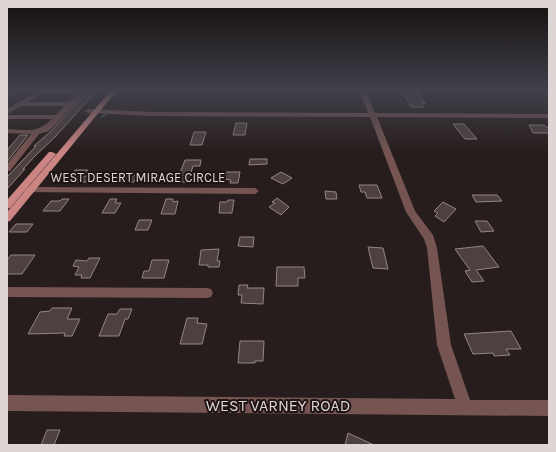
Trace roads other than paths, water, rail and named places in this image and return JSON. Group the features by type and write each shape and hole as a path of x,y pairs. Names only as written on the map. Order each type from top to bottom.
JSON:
{"main road":[{"path":"7,206 92,111"},
{"path":"7,219 92,111"}],"street":[{"path":"7,132 36,132 46,129 65,110"},
{"path":"370,110 411,212 429,238 432,248 444,344 466,407"},
{"path":"92,111 146,114 549,116"},
{"path":"7,117 59,117"},
{"path":"7,169 36,132"},
{"name":"WEST DESERT MIRAGE CIRCLE","path":"21,190 255,190"},
{"path":"7,292 207,293"},
{"name":"WEST VARNEY ROAD","path":"7,403 549,408"}],"waterway":[{"path":"102,117 106,113"}]}
